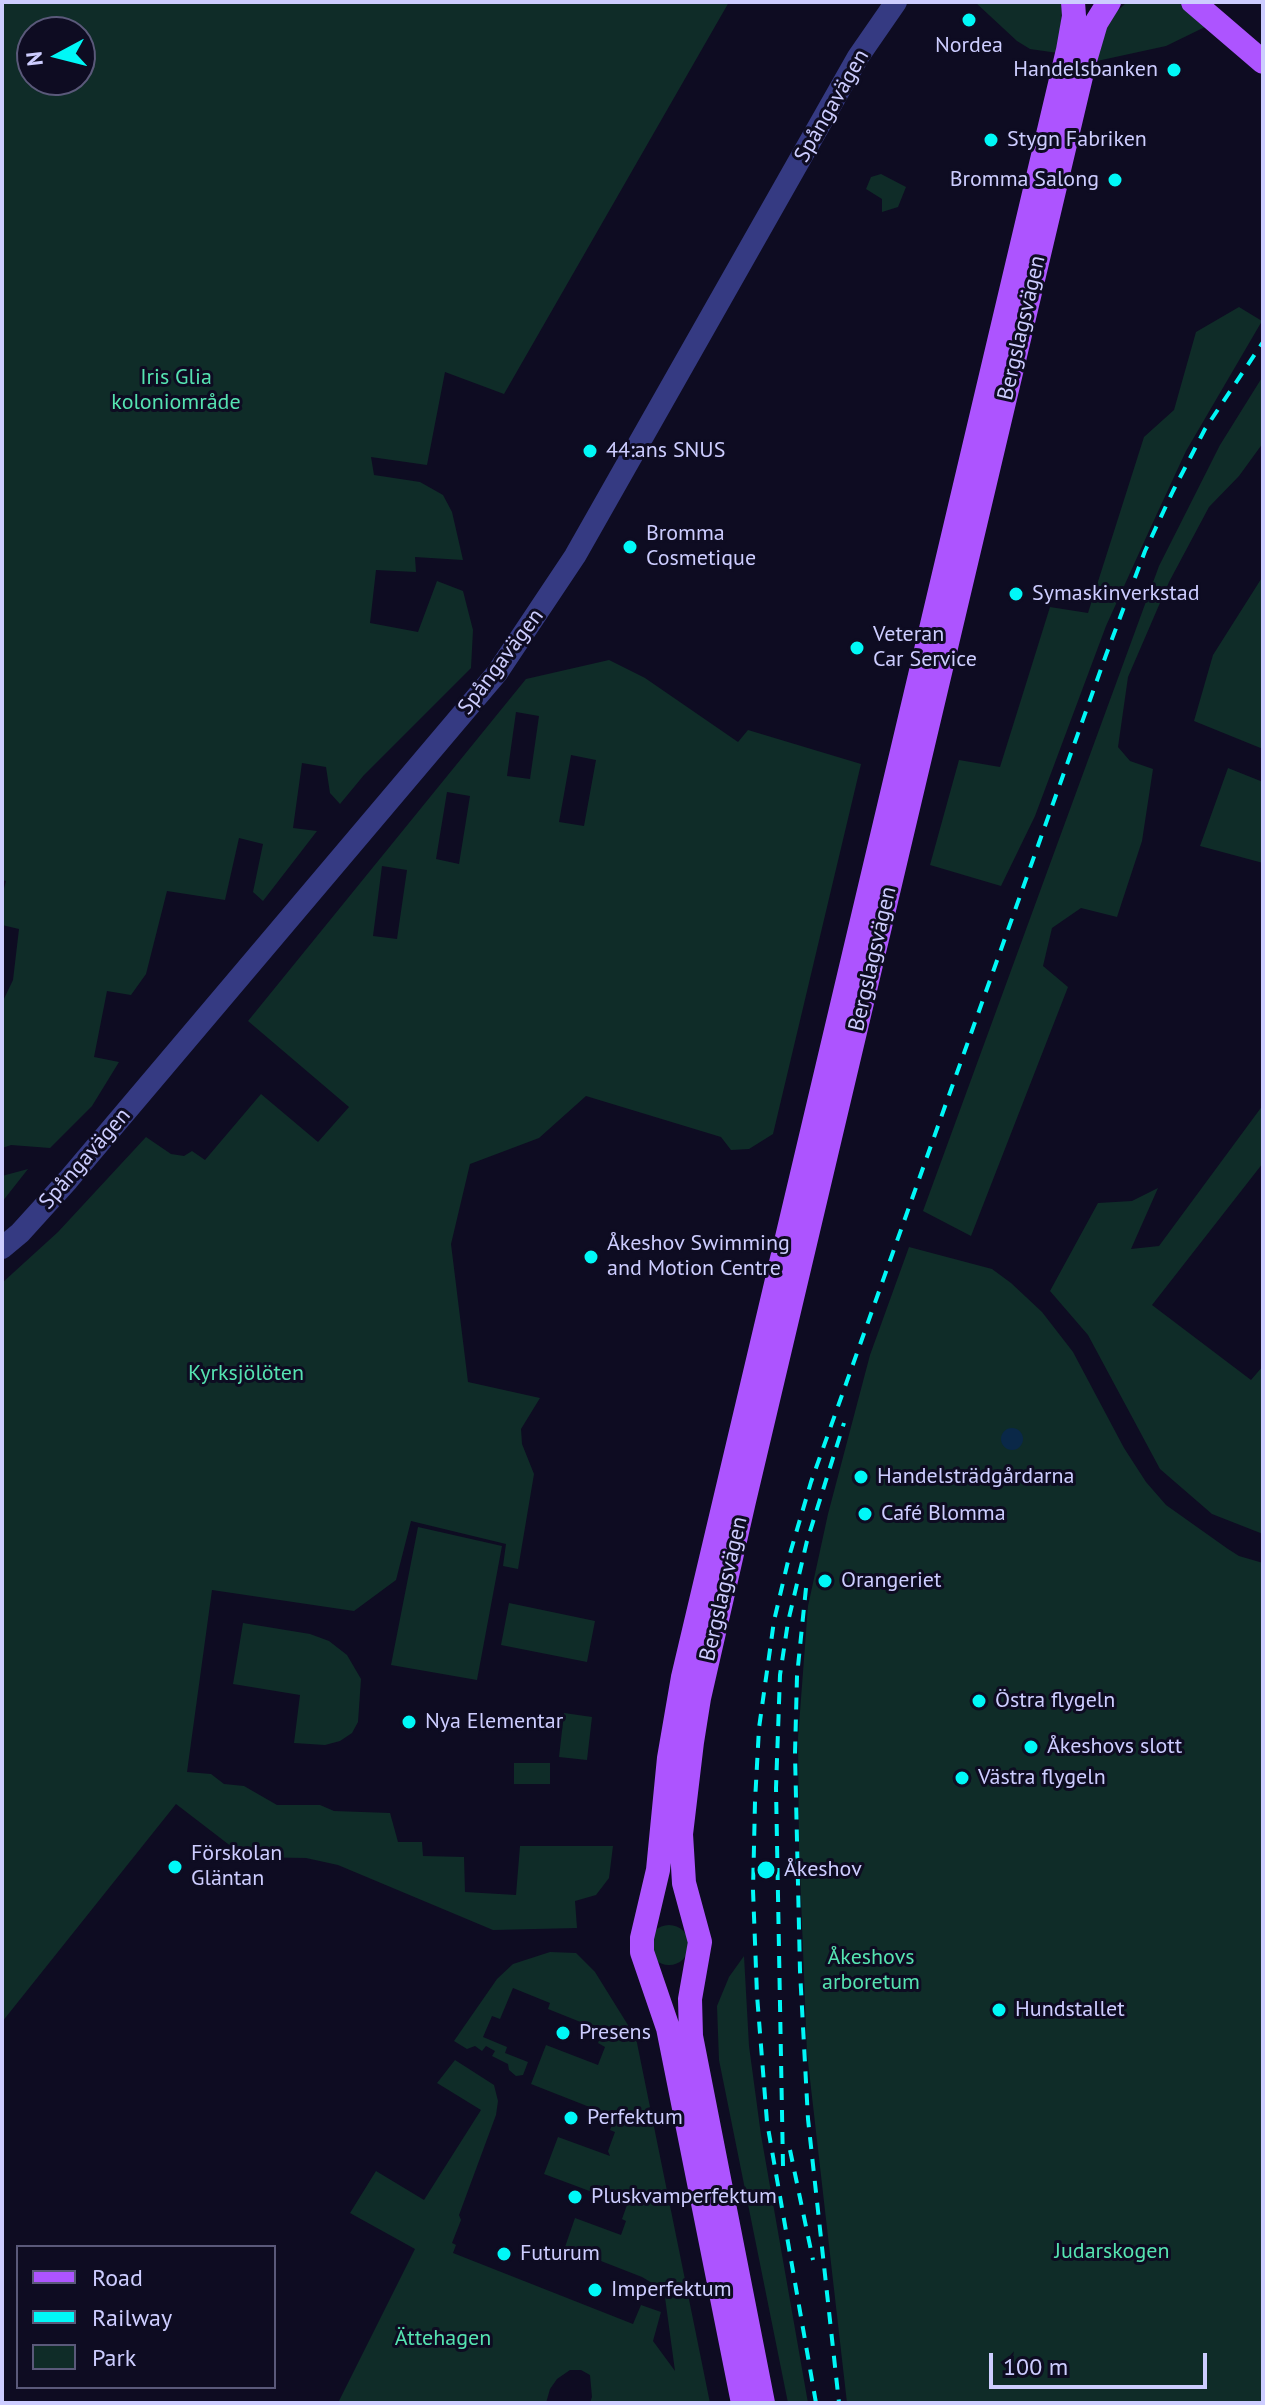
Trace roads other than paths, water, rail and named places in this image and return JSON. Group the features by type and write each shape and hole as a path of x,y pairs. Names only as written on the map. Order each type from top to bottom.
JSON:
{"main road":[{"name":"Bergslagsvägen","path":"743,2403 668,2028 641,1945 658,1870 669,1758 683,1677 1068,50 1074,16 1073,2"},
{"name":"Bergslagsvägen","path":"763,2403 694,2063 689,2009 700,1942 684,1883 681,1834 702,1684 1084,64 1096,23 1109,2"},
{"path":"1193,2 1263,62"},
{"path":"1217,2 1263,42"},
{"path":"646,1926 656,1918 671,1915 693,1923"},
{"path":"646,1963 657,1971 672,1974 696,1963"}],"street":[{"name":"Spångavägen","path":"2,1248 20,1233 68,1180 497,673 569,566 858,57 896,2"}],"water":[{"path":"1012,1428 1020,1431 1023,1439 1020,1447 1012,1450 1004,1447 1001,1439 1004,1431"}],"railway":[{"path":"816,2403 767,2122 757,1995 753,1890 755,1802 759,1728 774,1621 811,1482 1145,551 1205,429 1263,342"},
{"path":"783,2166 776,1788 780,1675 788,1622 807,1541 844,1423"},
{"path":"806,1588 797,1676 795,1754 800,1971 808,2119 839,2403"},
{"path":"790,2150 813,2260"}],"place":[{"name":"Nordea","path":"969,20"},
{"name":"Handelsbanken","path":"1174,70"},
{"name":"Stygn Fabriken","path":"991,140"},
{"name":"Bromma Salong","path":"1115,180"},
{"name":"44:ans SNUS","path":"590,451"},
{"name":"Bromma Cosmetique","path":"630,547"},
{"name":"Symaskinverkstad","path":"1016,594"},
{"name":"Veteran Car Service","path":"857,648"},
{"name":"Åkeshov Swimming and Motion Centre","path":"591,1257"},
{"name":"Handelsträdgårdarna","path":"861,1477"},
{"name":"Café Blomma","path":"865,1514"},
{"name":"Orangeriet","path":"825,1581"},
{"name":"Östra flygeln","path":"979,1701"},
{"name":"Nya Elementar","path":"409,1722"},
{"name":"Åkeshovs slott","path":"1031,1747"},
{"name":"Västra flygeln","path":"962,1778"},
{"name":"Förskolan Gläntan","path":"175,1867"},
{"name":"Åkeshov","path":"766,1870"},
{"name":"Hundstallet","path":"999,2010"},
{"name":"Presens","path":"563,2033"},
{"name":"Perfektum","path":"571,2118"},
{"name":"Pluskvamperfektum","path":"575,2197"},
{"name":"Futurum","path":"504,2254"},
{"name":"Imperfektum","path":"595,2290"}],"park label":[{"name":"Iris Glia koloniområde","path":"176,390"},
{"name":"Kyrksjölöten","path":"246,1374"},
{"name":"Åkeshovs arboretum","path":"871,1970"},
{"name":"Judarskogen","path":"1112,2252"},
{"name":"Ättehagen","path":"443,2339"}]}
